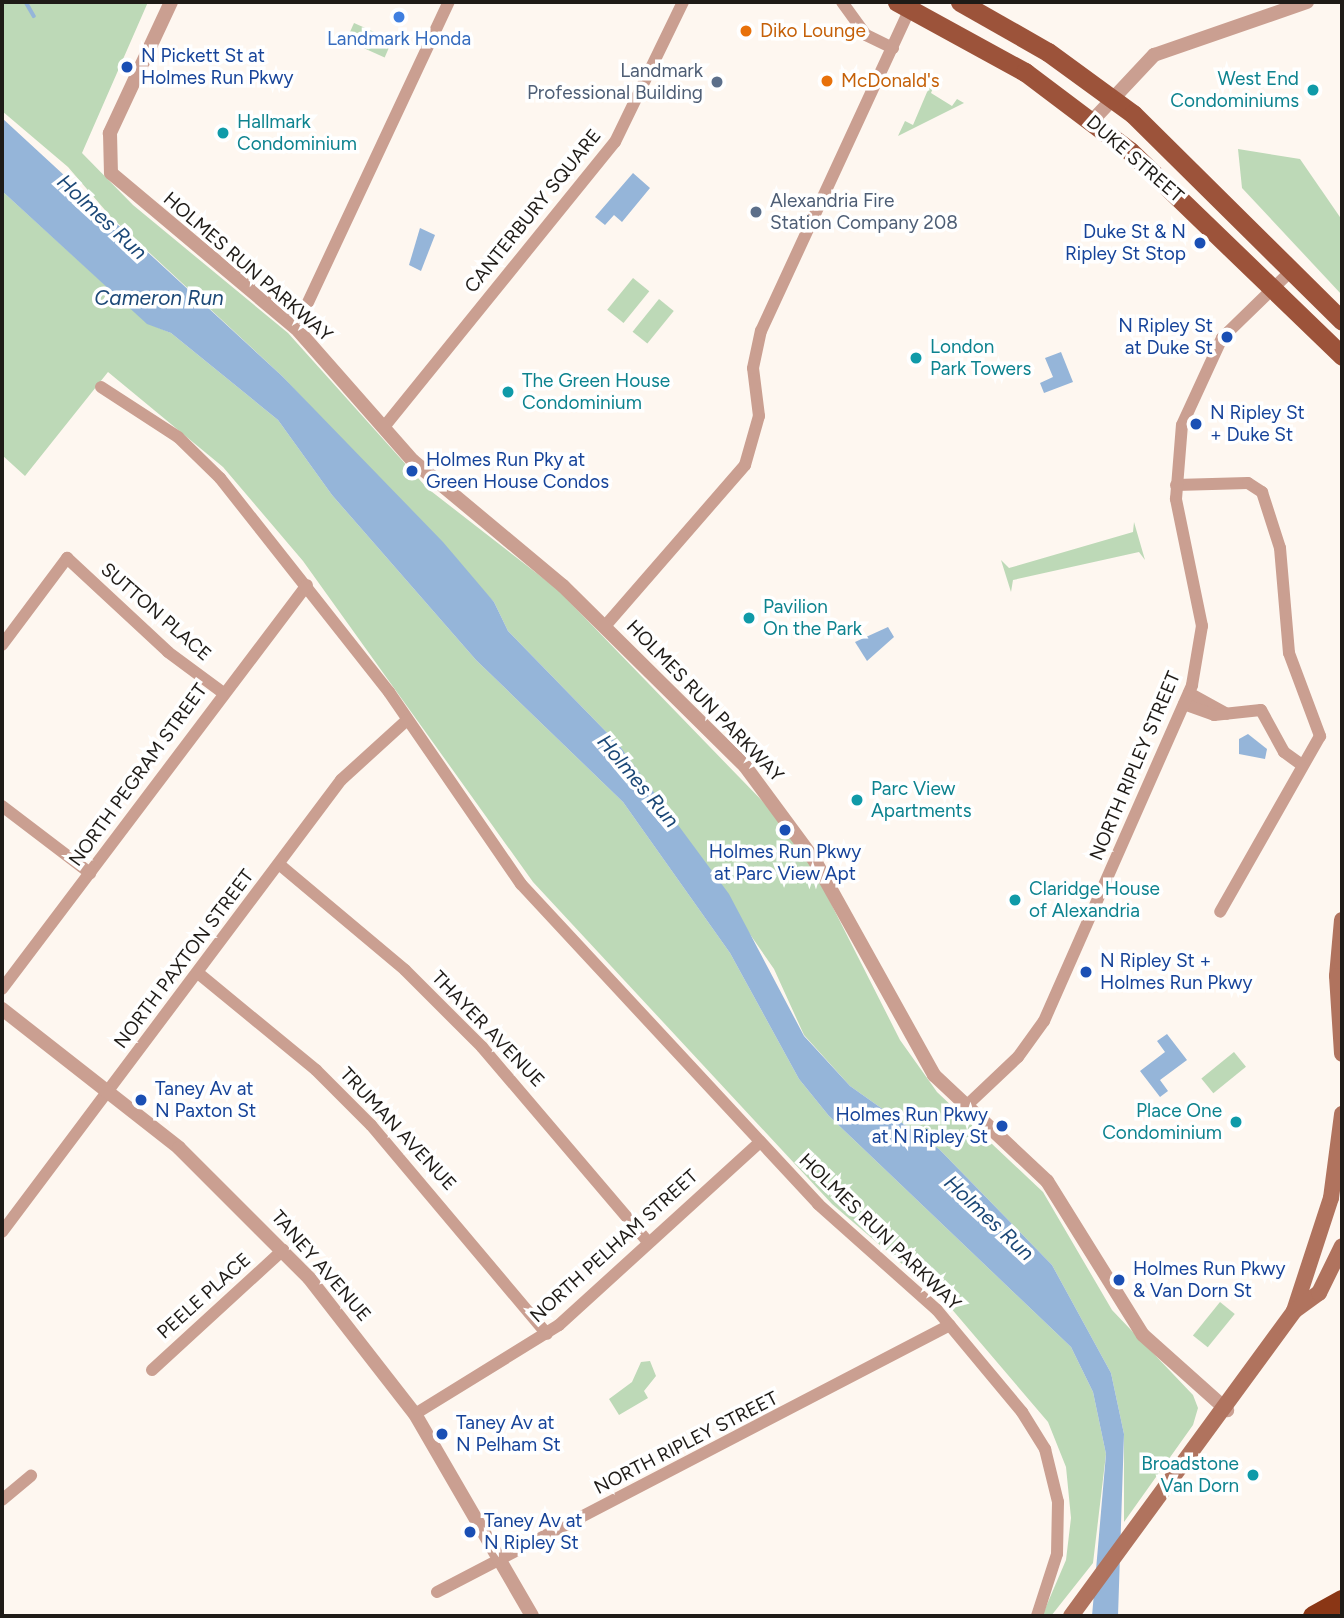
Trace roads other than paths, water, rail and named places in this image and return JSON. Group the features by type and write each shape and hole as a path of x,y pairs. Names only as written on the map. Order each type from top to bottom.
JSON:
{"highway":[{"path":"1313,1616 1342,1600"}],"main road":[{"name":"DUKE STREET","path":"960,2 1110,96 1342,321"},
{"name":"DUKE STREET","path":"910,3 1025,72 1092,121 1159,177 1342,356"},
{"path":"1321,335 1342,366"},
{"path":"1342,920 1342,1054"},
{"path":"1072,1616 1227,1410 1294,1311 1331,1198 1342,1114"},
{"path":"1294,1311 1319,1293 1342,1247"}],"street":[{"name":"HOLMES RUN PARKWAY","path":"171,2 110,133 107,166 126,189 296,328 384,427 460,505 606,625 732,752 787,818 832,888 903,1029 964,1108 1047,1181 1143,1335 1227,1410"},
{"path":"296,328 449,2"},
{"name":"CANTERBURY SQUARE","path":"384,427 615,142 683,2"},
{"path":"842,2 866,35 892,48"},
{"path":"1092,121 1110,96 1154,55 1307,2"},
{"path":"606,625 745,465 759,416 753,368 761,331 892,48 910,3"},
{"name":"NORTH RIPLEY STREET","path":"964,1108 1018,1057 1044,1021 1187,698 1201,654 1201,598 1175,485 1182,425 1204,367 1271,288 1292,270"},
{"name":"HOLMES RUN PARKWAY","path":"101,387 200,456 307,584 407,720 521,884 835,1221 950,1325 1023,1412 1045,1449 1056,1488 1057,1554 1037,1616"},
{"path":"1175,485 1248,483 1268,504 1280,548 1289,653 1320,736 1299,763 1239,888 1220,912"},
{"name":"SUTTON PLACE","path":"2,645 66,558 168,652 222,692"},
{"name":"NORTH PEGRAM STREET","path":"2,989 222,692 307,584"},
{"path":"1187,698 1227,714 1250,707 1268,715 1284,752 1299,763"},
{"name":"NORTH PAXTON STREET","path":"2,1232 363,754 407,720"},
{"path":"2,806 90,873"},
{"name":"THAYER AVENUE","path":"280,864 466,1031 647,1241"},
{"name":"TRUMAN AVENUE","path":"198,973 299,1055 371,1125 547,1334"},
{"name":"TANEY AVENUE","path":"2,1009 110,1091 283,1250 415,1414 532,1616"},
{"name":"NORTH PELHAM STREET","path":"415,1414 547,1334 647,1241 760,1142"},
{"name":"PEELE PLACE","path":"152,1370 283,1250"},
{"name":"NORTH RIPLEY STREET","path":"437,1592 950,1325"},
{"path":"2,1500 31,1476"}],"water":[{"name":"Cameron Run","path":"2,118 282,376 443,542 494,602 508,631 619,745 729,894 804,1036 850,1086 939,1149 1052,1265 1111,1373 1124,1434 1118,1616 1092,1616 1106,1454 1093,1392 1071,1347 829,1116 799,1079 730,953 623,802 476,660 332,495 278,420 171,333 147,324 2,191"},
{"path":"633,173 650,188 622,222 614,215 605,225 595,217"},
{"path":"420,228 435,235 421,271 409,265"},
{"path":"1061,352 1073,382 1044,393 1040,383 1053,377 1045,358"},
{"path":"888,627 894,637 867,661 855,642"},
{"path":"1248,734 1267,749 1265,759 1239,754 1239,739"},
{"path":"1167,1034 1187,1060 1160,1080 1168,1091 1160,1097 1140,1071 1165,1052 1157,1041"}],"waterway":[{"path":"26,2 34,16"}],"place":[{"name":"Landmark Honda","path":"399,17"},
{"name":"Diko Lounge","path":"746,31"},
{"name":"N Pickett St at Holmes Run Pkwy","path":"127,67"},
{"name":"McDonald's","path":"827,81"},
{"name":"Landmark Professional Building","path":"717,82"},
{"name":"West End Condominiums","path":"1313,90"},
{"name":"Hallmark Condominium","path":"223,133"},
{"name":"Alexandria Fire Station Company 208","path":"756,212"},
{"name":"Duke St & N Ripley St Stop","path":"1200,243"},
{"name":"N Ripley St at Duke St","path":"1227,337"},
{"name":"London Park Towers","path":"916,358"},
{"name":"The Green House Condominium","path":"508,392"},
{"name":"N Ripley St + Duke St","path":"1196,424"},
{"name":"Holmes Run Pky at Green House Condos","path":"412,471"},
{"name":"Pavilion On the Park","path":"749,618"},
{"name":"Parc View Apartments","path":"857,800"},
{"name":"Holmes Run Pkwy at Parc View Apt","path":"785,830"},
{"name":"Claridge House of Alexandria","path":"1015,900"},
{"name":"N Ripley St + Holmes Run Pkwy","path":"1086,972"},
{"name":"Taney Av at N Paxton St","path":"141,1100"},
{"name":"Place One Condominium","path":"1236,1122"},
{"name":"Holmes Run Pkwy at N Ripley St","path":"1002,1126"},
{"name":"Holmes Run Pkwy & Van Dorn St","path":"1119,1280"},
{"name":"Taney Av at N Pelham St","path":"442,1434"},
{"name":"Broadstone Van Dorn","path":"1253,1475"},
{"name":"Taney Av at N Ripley St","path":"470,1532"}],"water label":[{"name":"Holmes Run","path":"102,217"},
{"name":"Holmes Run","path":"638,781"},
{"name":"Holmes Run","path":"989,1218"}]}
